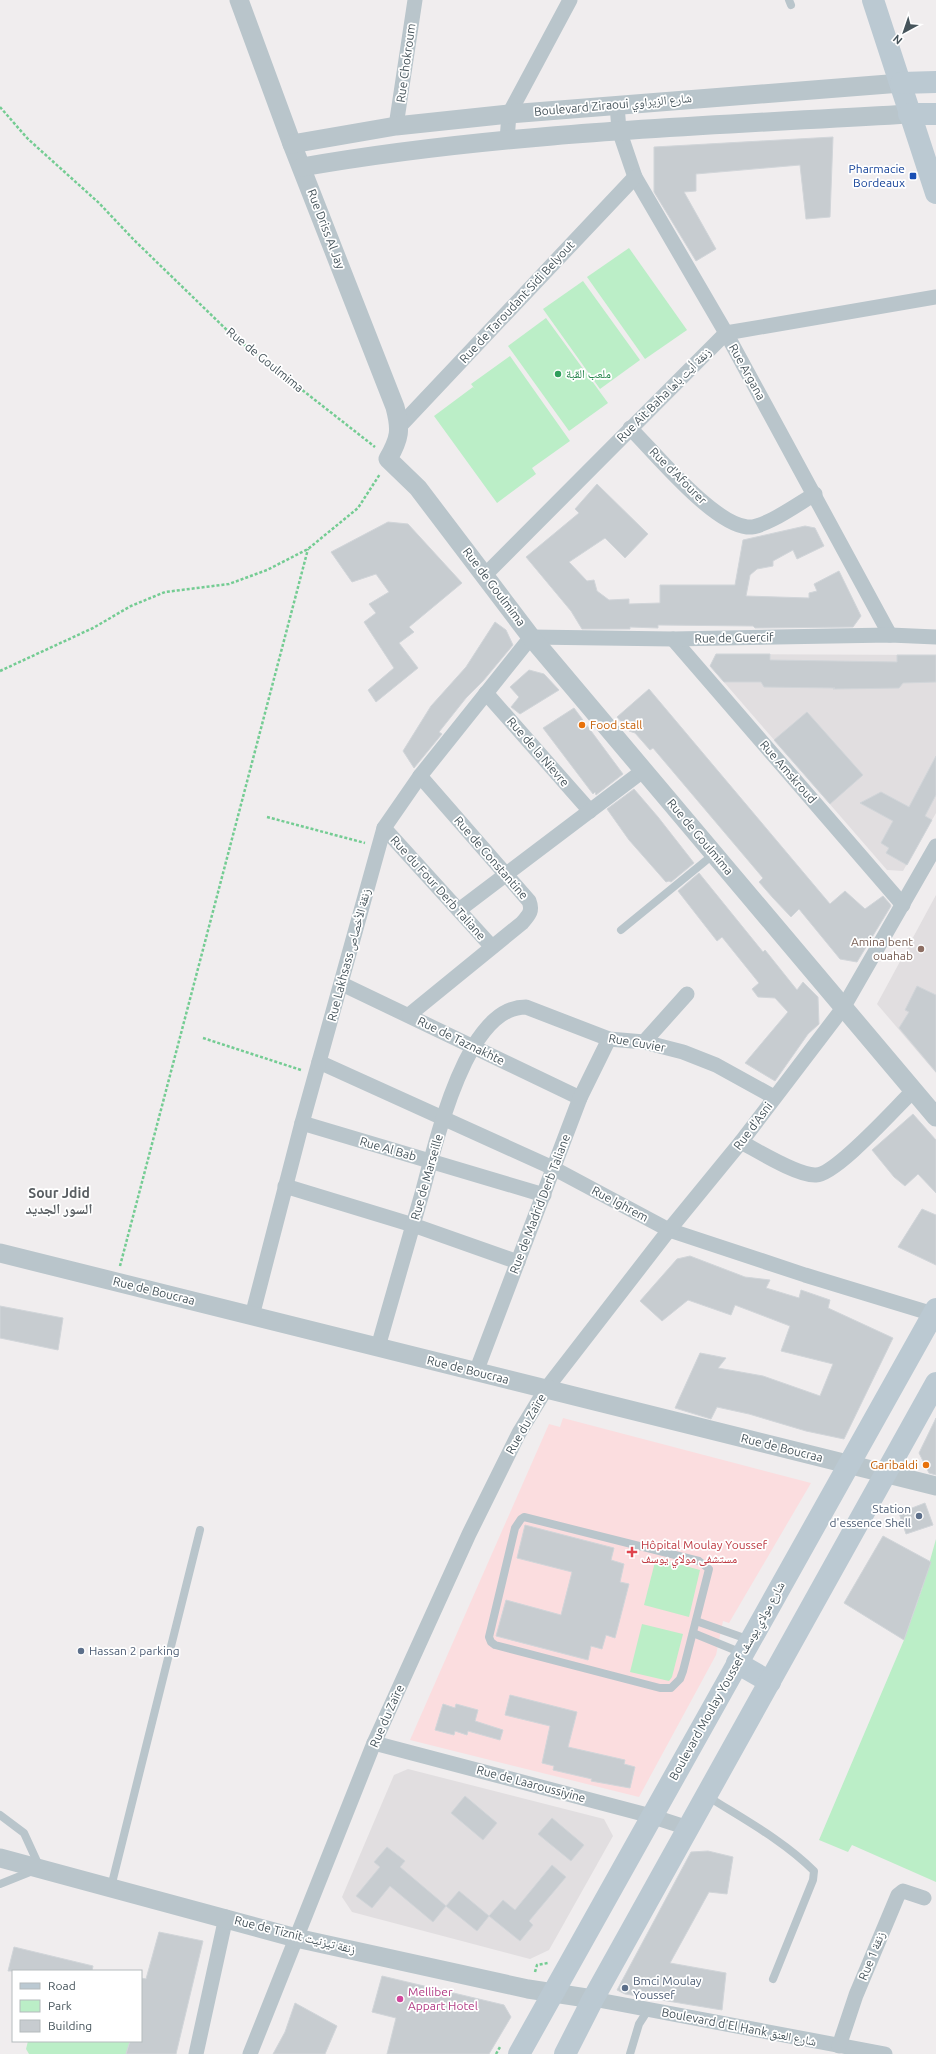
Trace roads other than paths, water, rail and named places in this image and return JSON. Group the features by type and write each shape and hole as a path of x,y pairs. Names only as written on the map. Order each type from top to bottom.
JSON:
{"main road":[{"path":"873,0 936,193"},
{"name":"Boulevard Ziraoui شارع الزيراوي","path":"901,82 936,82"},
{"path":"909,114 936,114"},
{"name":"Boulevard Moulay Youssef شارع مولاي يوسف","path":"519,2054 935,1311"},
{"path":"565,2054 593,1999 936,1383"},
{"path":"743,1652 770,1682"}],"street":[{"name":"Rue Driss Al Jay","path":"239,0 292,144 395,407 400,426"},
{"name":"Rue Chokroum","path":"396,126 415,0"},
{"path":"507,140 509,114 570,0"},
{"name":"Boulevard Ziraoui شارع الزيراوي","path":"292,144 396,126 509,114 901,82"},
{"name":"Rue Argana","path":"618,105 619,130 634,177 726,333 815,494 890,635"},
{"path":"302,167 366,156 507,140 619,130 909,114"},
{"name":"Rue de Taroudant Sidi Belyout","path":"400,426 634,177"},
{"path":"726,333 936,297"},
{"name":"Rue Ait Baha زنقة أيت باها","path":"485,575 726,333"},
{"name":"Rue de Goulmima","path":"400,426 397,439 388,459 418,488 531,637 936,1117"},
{"name":"Rue d'Afourer","path":"630,428 705,504 736,523 748,527 765,523 815,494"},
{"name":"Rue de Guercif","path":"531,637 673,639 890,635 936,637"},
{"name":"Rue Lakhsass زنقة الأخصاص","path":"252,1316 302,1123 342,984 384,828 420,776 531,637"},
{"name":"Rue Amskroud","path":"673,639 903,906"},
{"name":"Rue de la Nievre","path":"486,693 590,811"},
{"path":"459,910 644,770"},
{"name":"Rue de Constantine","path":"409,1015 522,923 530,914 531,909 529,901 420,776"},
{"name":"Rue du Four Derb Taliane","path":"384,828 492,947"},
{"name":"Rue d'Asni","path":"546,1389 669,1230 741,1142 843,1008 903,906 932,865 936,846"},
{"name":"Rue de Taznakhte","path":"342,984 580,1098"},
{"path":"644,1042 686,994"},
{"name":"Rue Cuvier","path":"496,1017 512,1008 526,1007 609,1039 644,1042 683,1052 716,1065 774,1097"},
{"name":"Rue de Marseille","path":"378,1347 430,1161 456,1086 473,1047 496,1017"},
{"name":"Rue de Madrid Derb Taliane","path":"476,1372 580,1098 609,1039"},
{"name":"Rue Ighrem","path":"317,1068 444,1120 553,1168 669,1230 805,1275 935,1311"},
{"path":"741,1142 805,1174 817,1175 825,1173 848,1155 913,1091"},
{"name":"Rue Al Bab","path":"302,1123 544,1195"},
{"path":"285,1186 413,1225 518,1262"},
{"name":"Rue de Boucraa","path":"0,1252 936,1486"},
{"name":"Rue du Zaïre","path":"250,2054 374,1743 469,1534 519,1434 546,1389"},
{"name":"Rue de Laaroussiyine","path":"374,1743 651,1816 688,1828"},
{"name":"Rue de Tiznit زنقة تيزنيت","path":"0,1858 296,1938 552,1993 593,1999"},
{"name":"Rue 1 زنقة","path":"839,2046 856,1995 898,1895 903,1891 924,1898"},
{"path":"196,2054 226,1918"},
{"name":"Boulevard d'El Hank شارع العنق","path":"593,1999 885,2054"}],"lane":[{"path":"622,930 714,854"},
{"path":"524,1517 699,1561 709,1569 696,1621 680,1678 671,1688 665,1690 496,1645 491,1642 490,1637 517,1523 524,1517"},
{"path":"111,1887 200,1530"},
{"path":"696,1621 743,1652"},
{"path":"693,1633 743,1652"},
{"path":"706,1796 768,1835 801,1858 814,1871 814,1880 773,1979"},
{"path":"0,1815 24,1833 40,1868 0,1884"},
{"path":"630,2054 639,2024 648,2010"}],"place":[{"name":"Pharmacie Bordeaux","path":"913,176"},
{"name":"ملعب القبة","path":"558,374"},
{"name":"Food stall","path":"582,725"},
{"name":"Amina bent ouahab","path":"921,949"},
{"name":"Garibaldi","path":"926,1465"},
{"name":"Station d'essence Shell","path":"919,1516"},
{"name":"Hôpital Moulay Youssef مستشفى مولاي يوسف","path":"632,1552"},
{"name":"Hassan 2 parking","path":"81,1651"},
{"name":"Bmci Moulay Youssef","path":"625,1988"},
{"name":"Melliber Appart Hotel","path":"400,1999"}],"district":[{"name":"Sour Jdid السور الجديد","path":"59,1202"}]}
